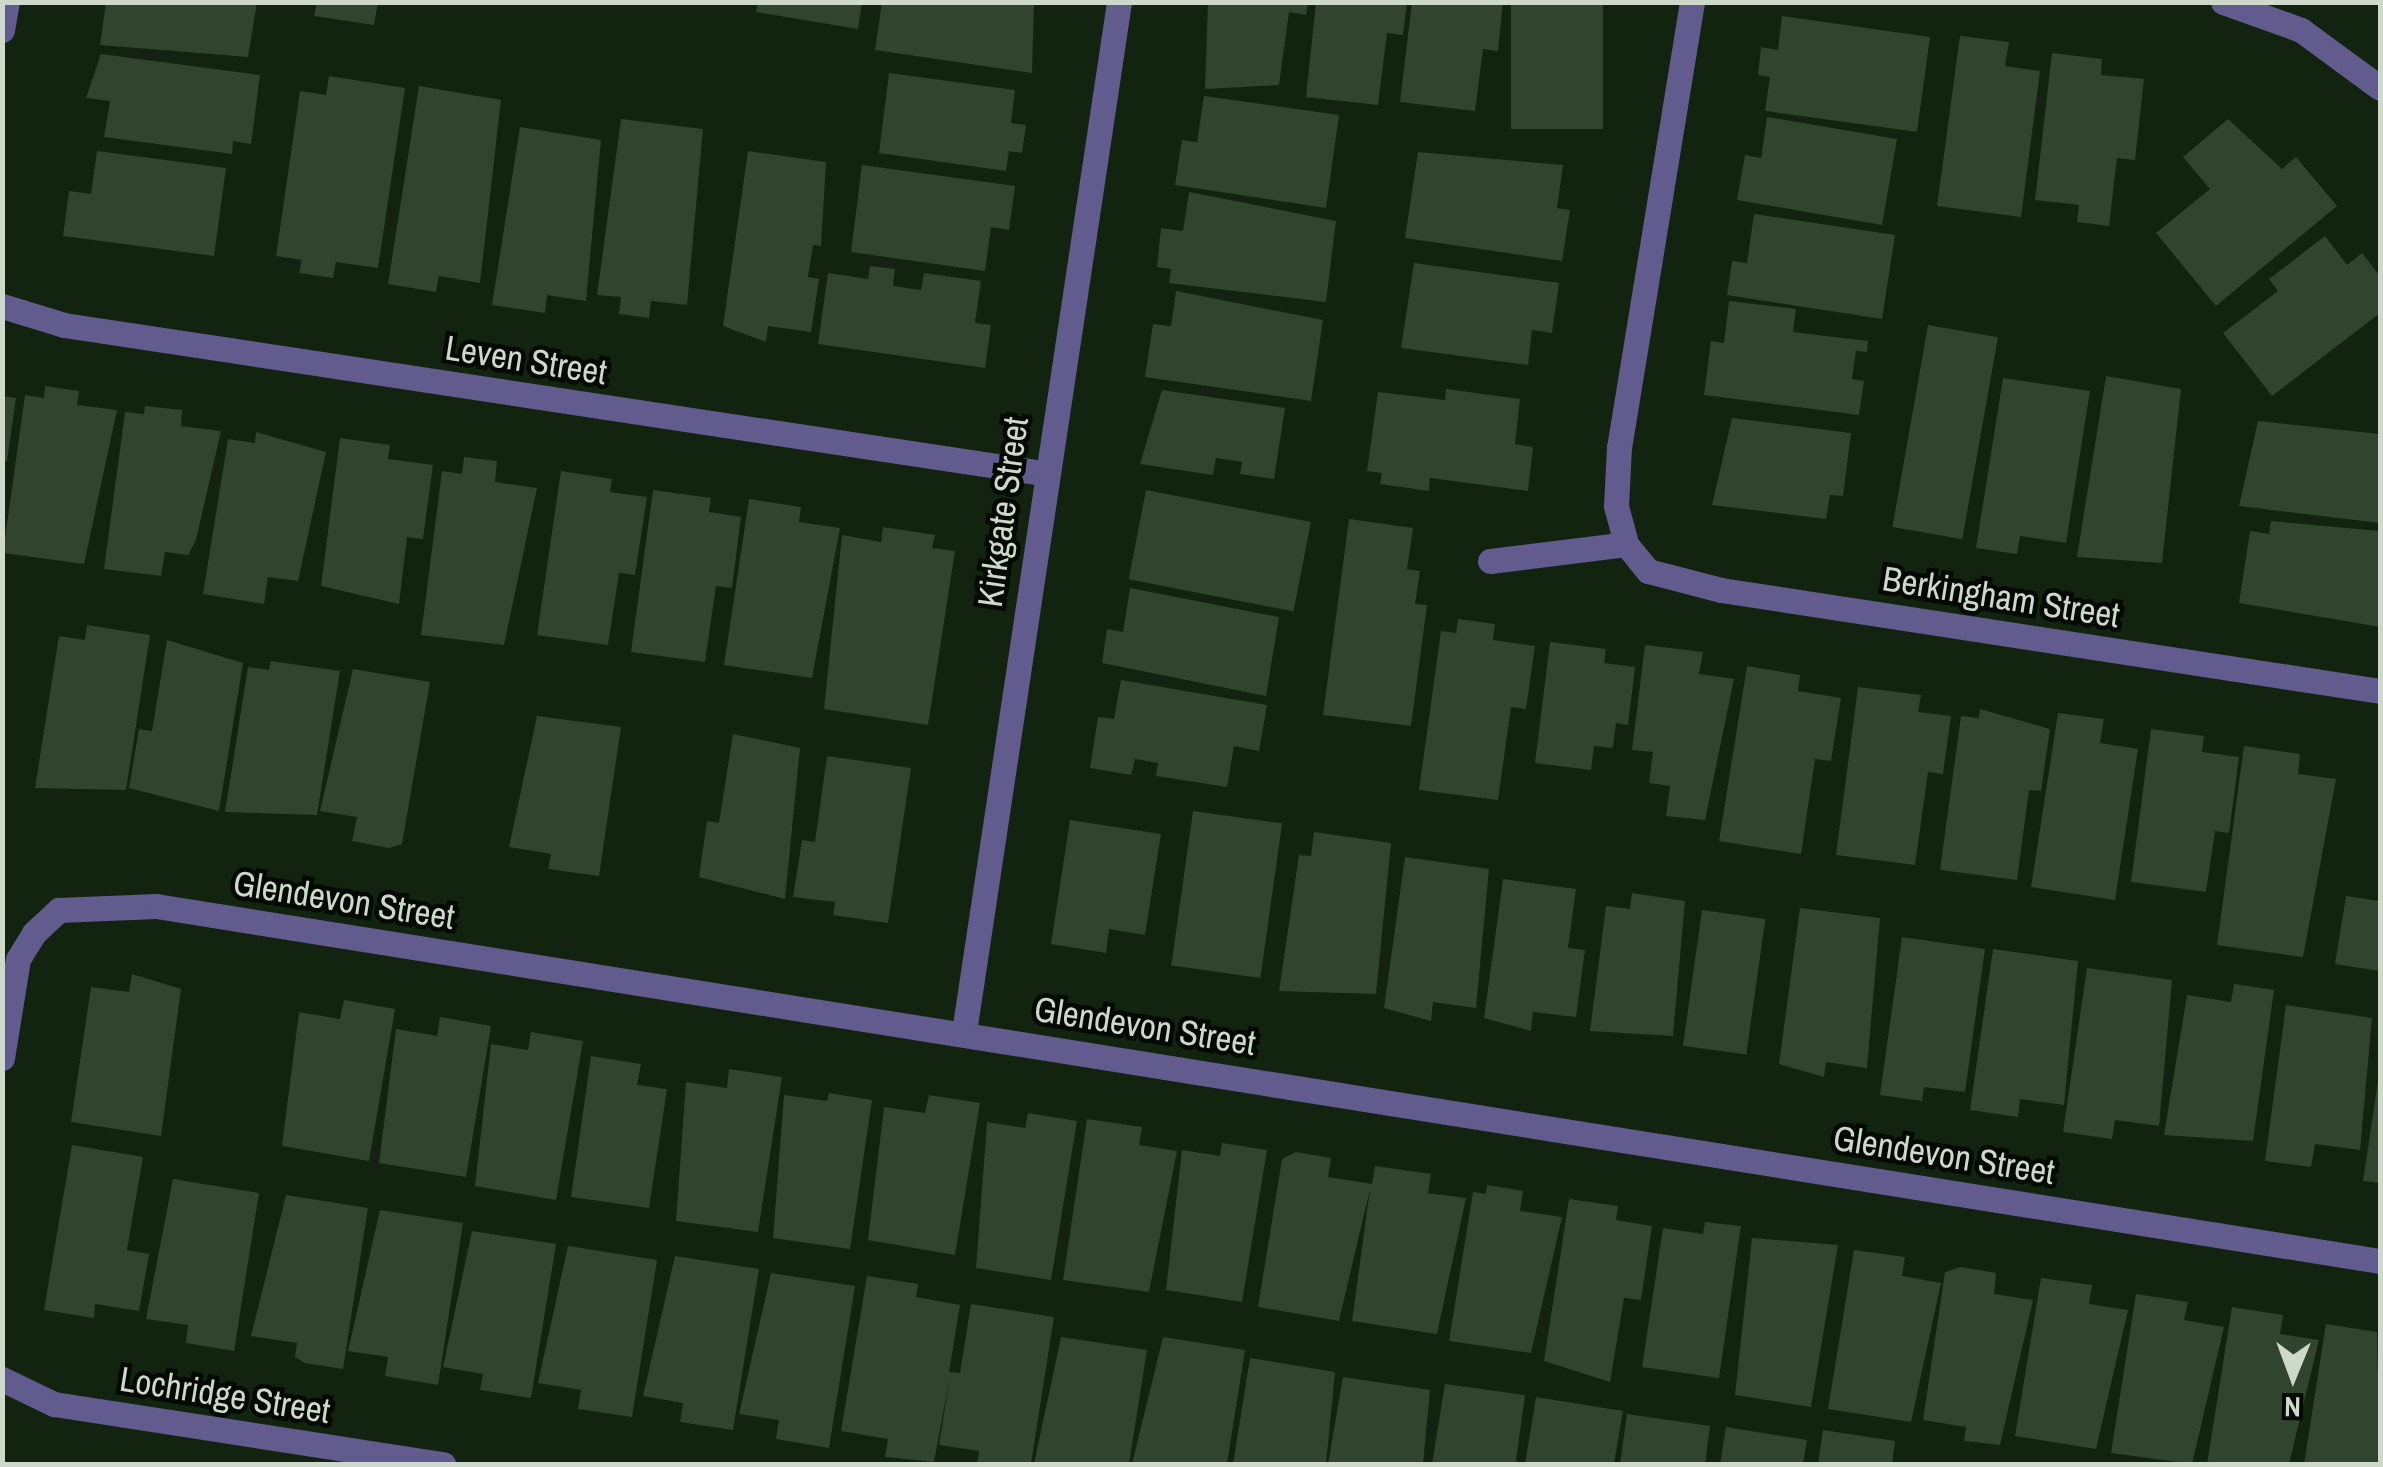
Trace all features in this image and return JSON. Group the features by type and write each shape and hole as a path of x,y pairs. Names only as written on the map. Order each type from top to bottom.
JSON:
{"street":[{"path":"2,30 7,2"},
{"name":"Kirkgate Street","path":"964,1032 1042,474 1120,2"},
{"path":"1490,561 1626,544 1616,506 1619,447 1692,2"},
{"path":"2223,2 2301,30 2380,88"},
{"name":"Leven Street","path":"2,306 64,325 1042,474"},
{"name":"Berkingham Street","path":"1626,544 1648,571 1721,590 2380,690"},
{"name":"Glendevon Street","path":"2,1058 18,959 34,933 59,910 106,902 964,1032 2380,1261"},
{"name":"Lochridge Street","path":"2,1379 54,1404 430,1464"}],"building":[{"path":"106,2 257,2 248,57 100,45"},
{"path":"317,2 378,2 374,25 314,16"},
{"path":"758,2 862,2 858,29 756,12"},
{"path":"882,2 1034,2 1032,73 875,50"},
{"path":"1208,2 1308,2 1306,15 1289,12 1279,85 1205,89"},
{"path":"1316,2 1407,2 1403,35 1387,33 1378,105 1306,97"},
{"path":"1412,2 1503,2 1498,51 1483,49 1475,111 1400,102"},
{"path":"1511,2 1603,2 1603,129 1511,129"},
{"path":"1782,16 1930,37 1917,132 1765,111 1770,77 1758,75 1761,47 1778,50"},
{"path":"1960,36 2009,42 2005,66 2040,71 2021,217 1937,206"},
{"path":"2052,53 2102,59 2101,75 2144,79 2135,160 2117,158 2109,226 2077,222 2079,205 2035,200"},
{"path":"101,54 260,75 251,144 233,141 232,154 104,137 110,101 86,98"},
{"path":"889,73 1015,90 1011,123 1026,125 1022,153 1009,151 1006,171 879,153"},
{"path":"329,76 405,88 378,268 336,262 333,278 299,273 302,260 276,256 300,91 326,95"},
{"path":"419,86 501,100 480,283 439,276 436,292 388,284"},
{"path":"1204,96 1339,115 1326,208 1175,185 1182,140 1197,142"},
{"path":"1767,117 1897,139 1882,225 1737,200 1745,155 1761,158"},
{"path":"621,119 703,129 687,305 651,301 649,318 619,314 621,297 597,295"},
{"path":"2228,119 2282,169 2296,157 2337,206 2216,306 2156,233 2210,189 2183,157"},
{"path":"520,127 601,140 586,301 547,295 545,313 492,305"},
{"path":"97,151 226,168 214,256 63,236 69,191 91,194"},
{"path":"748,151 826,162 821,246 813,245 808,277 819,279 811,332 768,326 766,342 723,326"},
{"path":"1418,152 1563,165 1557,208 1570,210 1562,261 1405,238"},
{"path":"862,165 1015,186 1009,230 991,227 985,271 851,252"},
{"path":"1189,192 1336,221 1326,302 1169,283 1171,269 1157,267 1161,228 1183,231"},
{"path":"1754,214 1895,235 1882,319 1727,295 1732,261 1747,263"},
{"path":"2325,236 2347,265 2362,253 2380,276 2380,313 2272,396 2223,333 2278,291 2269,279"},
{"path":"1414,263 1559,283 1552,333 1532,330 1528,365 1401,348"},
{"path":"870,266 895,269 893,286 921,290 924,273 981,281 975,323 991,325 985,368 818,344 828,273 868,279"},
{"path":"1176,291 1323,320 1311,401 1145,377 1153,324 1171,326"},
{"path":"1729,301 1796,309 1793,332 1868,341 1867,352 1856,351 1852,379 1864,381 1859,415 1704,395 1711,341 1724,343"},
{"path":"1928,325 1998,337 1962,539 1892,527"},
{"path":"2106,376 2181,389 2162,563 2077,557"},
{"path":"2003,378 2090,391 2066,543 2020,536 2017,554 1976,548"},
{"path":"45,386 79,391 77,405 117,410 84,564 3,553 25,395 44,398"},
{"path":"1446,389 1520,399 1515,444 1533,447 1528,491 1430,478 1429,491 1380,484 1382,473 1367,471 1378,392 1445,400"},
{"path":"1162,390 1285,408 1274,479 1240,474 1242,462 1216,458 1213,475 1140,464"},
{"path":"2,396 16,398 7,461 2,461"},
{"path":"145,406 182,410 181,426 221,431 196,540 188,555 165,552 161,576 104,569 125,412 144,414"},
{"path":"1732,418 1851,433 1843,496 1830,495 1826,519 1712,505"},
{"path":"2258,421 2380,434 2380,523 2239,506"},
{"path":"256,432 326,452 298,581 268,577 264,604 203,594 228,439 255,443"},
{"path":"340,438 390,445 388,459 433,465 423,539 407,537 399,604 321,586"},
{"path":"464,457 497,461 495,482 537,488 504,645 421,635 442,471 462,474"},
{"path":"561,471 612,479 610,492 647,497 635,575 619,573 608,645 537,635"},
{"path":"653,490 711,498 709,512 741,517 732,588 716,586 705,662 631,652"},
{"path":"1146,490 1311,522 1294,611 1129,579"},
{"path":"749,499 801,507 799,522 840,528 812,678 724,665"},
{"path":"1349,519 1413,528 1407,569 1420,571 1415,604 1427,605 1411,726 1323,715"},
{"path":"2271,521 2380,531 2380,627 2239,603 2250,531 2269,534"},
{"path":"883,527 935,535 932,548 955,551 928,725 824,709 842,535 881,542"},
{"path":"1130,588 1279,617 1266,696 1102,663 1107,629 1123,632"},
{"path":"1458,619 1495,624 1493,640 1535,646 1526,709 1511,707 1498,800 1419,790 1441,631 1456,633"},
{"path":"87,625 150,635 126,790 35,788 59,636 85,640"},
{"path":"167,640 243,663 219,811 129,788 139,729 152,731"},
{"path":"1550,642 1606,649 1604,663 1635,667 1628,725 1616,723 1613,748 1594,746 1591,770 1535,763"},
{"path":"1645,645 1703,652 1699,674 1734,679 1705,820 1666,816 1670,786 1649,783 1653,752 1632,750"},
{"path":"271,661 340,671 317,815 225,812 248,667 269,670"},
{"path":"1747,666 1800,675 1798,691 1841,698 1831,761 1815,759 1801,854 1719,841"},
{"path":"353,669 430,682 402,844 389,848 352,841 357,817 320,811"},
{"path":"1121,680 1267,705 1259,751 1234,746 1227,787 1156,776 1158,763 1135,759 1131,775 1090,768 1098,717 1114,719"},
{"path":"1858,687 1921,695 1918,712 1951,716 1943,774 1928,772 1915,865 1836,855"},
{"path":"1980,709 2050,729 2041,791 2029,790 2017,880 1940,870 1961,716 1979,718"},
{"path":"2058,713 2104,719 2100,743 2138,749 2115,900 2031,887"},
{"path":"537,716 621,727 599,876 548,869 551,854 509,847"},
{"path":"2151,729 2204,736 2202,752 2239,757 2229,833 2215,831 2206,892 2131,882"},
{"path":"733,734 800,748 785,899 699,877 707,821 719,823"},
{"path":"2244,746 2300,754 2298,774 2336,779 2303,957 2217,945"},
{"path":"827,756 911,768 888,923 833,915 835,902 793,897 802,840 815,842"},
{"path":"1193,811 1282,824 1260,978 1171,965"},
{"path":"1070,820 1161,834 1145,935 1109,929 1106,953 1051,944"},
{"path":"1314,832 1391,843 1376,994 1279,991 1299,855 1311,856"},
{"path":"1405,857 1489,869 1476,1008 1433,1002 1431,1021 1384,1008"},
{"path":"1503,879 1576,889 1568,948 1585,950 1576,1017 1533,1012 1531,1031 1484,1018"},
{"path":"1632,893 1685,901 1673,1036 1590,1031 1606,906 1630,909"},
{"path":"2346,896 2380,901 2380,971 2335,964"},
{"path":"1800,908 1880,918 1867,1068 1826,1062 1824,1077 1779,1064"},
{"path":"1702,910 1765,919 1746,1055 1683,1046"},
{"path":"1902,937 1985,949 1965,1092 1924,1087 1922,1101 1880,1095"},
{"path":"1993,949 2078,961 2064,1105 2020,1099 2018,1117 1970,1110"},
{"path":"2087,968 2172,980 2159,1126 2115,1120 2112,1139 2063,1132"},
{"path":"132,974 181,989 161,1136 71,1122 91,987 129,992"},
{"path":"2234,984 2274,990 2253,1141 2164,1135 2187,995 2231,1002"},
{"path":"344,1000 395,1009 369,1161 282,1146 299,1012 340,1019"},
{"path":"2286,1005 2372,1018 2360,1150 2315,1144 2311,1167 2265,1161"},
{"path":"440,1017 491,1026 466,1177 379,1163 396,1029 437,1036"},
{"path":"531,1032 583,1041 556,1200 475,1186 491,1044 528,1050"},
{"path":"591,1056 641,1064 637,1085 667,1089 649,1208 571,1197"},
{"path":"2380,1068 2380,1183 2363,1181"},
{"path":"729,1069 782,1077 758,1232 676,1221 686,1082 727,1088"},
{"path":"829,1093 872,1100 850,1249 773,1238 784,1095 827,1101"},
{"path":"929,1095 980,1103 955,1255 868,1240 884,1107 925,1113"},
{"path":"1028,1113 1077,1121 1051,1280 976,1268 987,1122 1025,1128"},
{"path":"1087,1119 1142,1127 1139,1145 1177,1151 1149,1292 1063,1280"},
{"path":"1222,1143 1267,1150 1242,1302 1166,1290 1182,1150 1220,1156"},
{"path":"72,1145 143,1157 127,1250 149,1254 139,1311 95,1304 94,1318 44,1310"},
{"path":"1296,1152 1331,1158 1328,1177 1372,1184 1375,1166 1431,1174 1428,1193 1466,1198 1437,1334 1352,1321 1370,1189 1339,1321 1258,1307 1282,1159"},
{"path":"173,1179 259,1193 234,1351 186,1343 188,1325 146,1319"},
{"path":"1487,1185 1523,1191 1520,1211 1562,1217 1531,1353 1449,1341 1473,1192 1486,1194"},
{"path":"286,1195 368,1208 343,1369 305,1363 295,1357 297,1343 251,1336"},
{"path":"1569,1199 1618,1206 1616,1220 1652,1226 1641,1300 1624,1298 1610,1382 1544,1361"},
{"path":"380,1210 463,1223 438,1385 385,1376 388,1357 348,1351"},
{"path":"1705,1222 1741,1226 1719,1378 1642,1367 1663,1228 1703,1234"},
{"path":"472,1231 556,1244 531,1398 480,1390 483,1374 443,1367"},
{"path":"1752,1238 1838,1245 1811,1407 1735,1395"},
{"path":"568,1246 657,1260 632,1417 578,1409 581,1390 538,1383"},
{"path":"1854,1250 1905,1257 1902,1276 1941,1283 1911,1422 1828,1409"},
{"path":"675,1256 759,1269 733,1430 680,1422 683,1403 643,1396"},
{"path":"1961,1267 1996,1273 1994,1294 2033,1300 2000,1445 1964,1441 1966,1427 1923,1420 1945,1272"},
{"path":"771,1273 855,1286 829,1448 776,1439 779,1420 739,1414"},
{"path":"867,1276 918,1284 916,1297 960,1305 949,1372 960,1373 971,1304 1054,1317 1031,1464 977,1464 979,1451 939,1445 950,1376 934,1462 885,1457 888,1439 841,1431"},
{"path":"2041,1278 2092,1285 2089,1304 2128,1310 2096,1449 2015,1436"},
{"path":"2136,1294 2188,1302 2184,1320 2224,1327 2192,1464 2111,1453"},
{"path":"2232,1307 2283,1315 2280,1334 2319,1340 2289,1464 2207,1464"},
{"path":"2326,1324 2377,1332 2380,1464 2304,1464"},
{"path":"1061,1337 1147,1350 1129,1464 1034,1464"},
{"path":"1163,1337 1245,1350 1227,1464 1132,1464"},
{"path":"1250,1358 1335,1372 1326,1464 1233,1464"},
{"path":"1343,1377 1430,1390 1423,1464 1328,1464"},
{"path":"1445,1384 1525,1395 1516,1461 1525,1464 1432,1464"},
{"path":"1536,1397 1623,1411 1614,1464 1525,1464"},
{"path":"1627,1414 1710,1426 1705,1464 1620,1464"},
{"path":"1726,1427 1807,1440 1803,1464 1720,1464"},
{"path":"1823,1430 1895,1441 1892,1464 1818,1464"}]}
